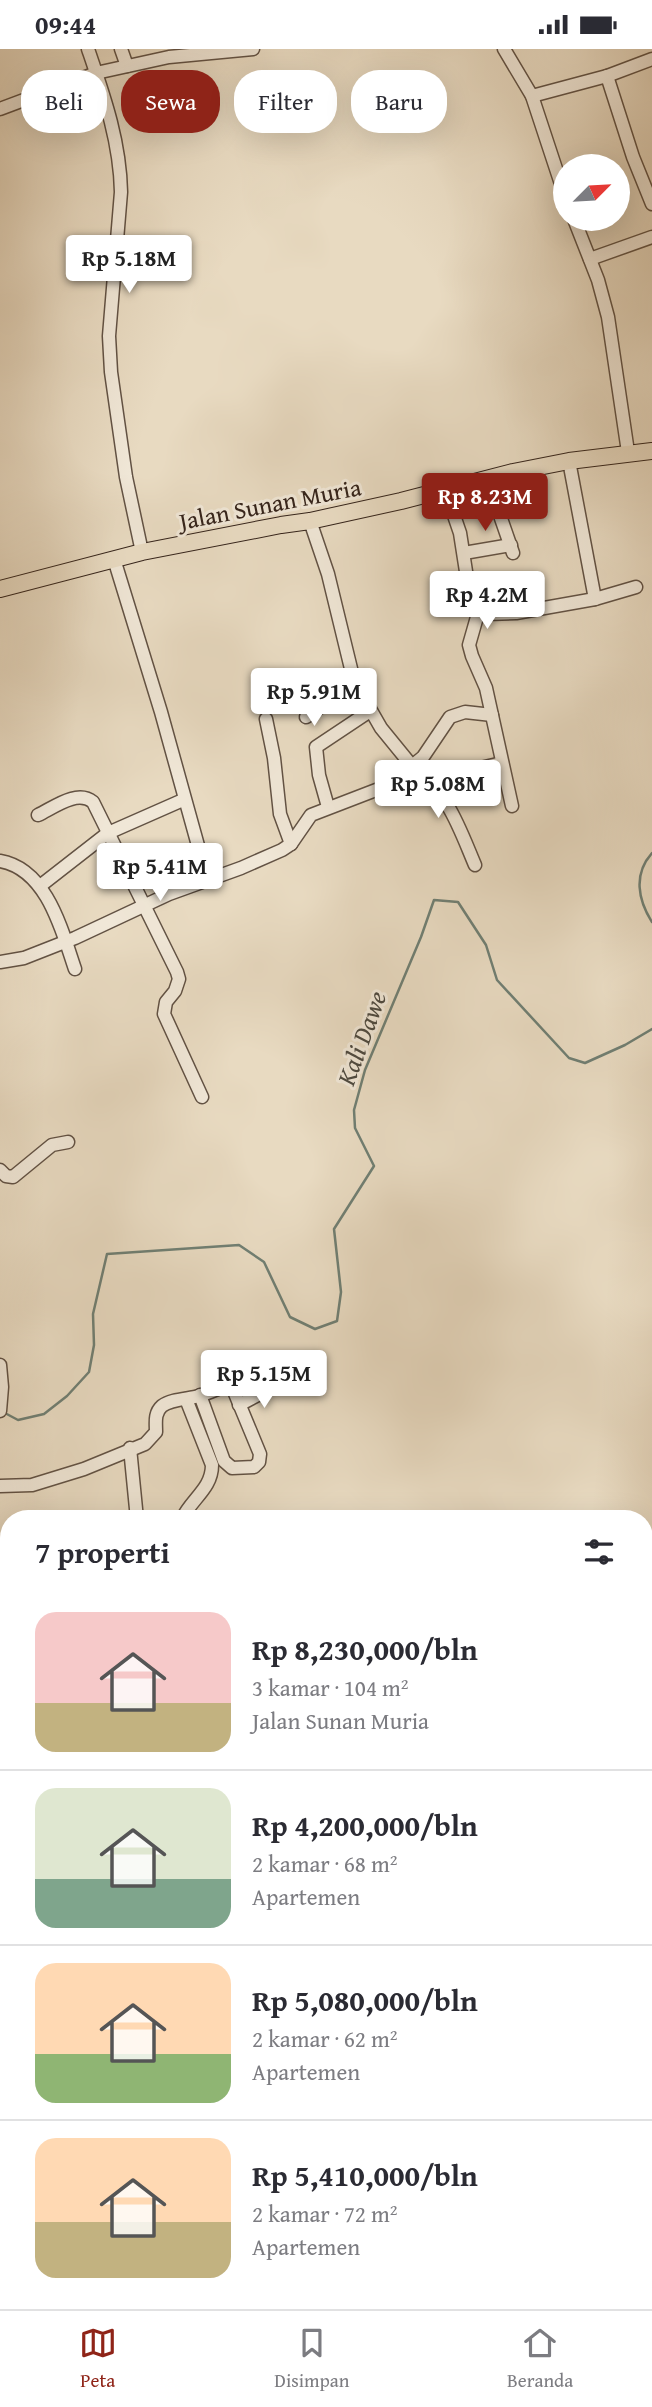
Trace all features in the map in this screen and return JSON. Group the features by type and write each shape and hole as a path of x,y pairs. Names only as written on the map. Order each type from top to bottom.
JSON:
{"main road":[{"name":"Jalan Sunan Muria","path":"0,589 142,552 310,521 487,478 569,461 652,451"}],"street":[{"path":"88,49 95,70"},
{"path":"121,49 127,66"},
{"path":"107,71 169,57 253,49"},
{"path":"505,49 532,96 553,160"},
{"path":"532,96 651,65"},
{"path":"607,76 633,157 649,188 652,204"},
{"path":"0,109 21,101"},
{"path":"107,110 121,169 109,336 111,372 126,477 142,552"},
{"path":"579,231 608,317 628,452"},
{"path":"590,259 652,237"},
{"path":"569,461 596,599"},
{"path":"464,553 512,549 487,478"},
{"path":"445,489 464,553 470,597 478,610 486,614 516,613 596,599 636,587"},
{"path":"310,521 328,574 354,681 370,711 412,766 429,780 447,801 475,865"},
{"path":"114,559 161,712 183,800 207,879"},
{"path":"478,610 469,645 486,688 512,806"},
{"path":"306,717 326,703 332,694 354,681"},
{"path":"328,807 319,775 316,747 370,711"},
{"path":"0,962 24,958 66,942 143,906 207,879 242,868 291,845 311,815 389,785 423,757 450,717 465,712 492,715"},
{"path":"266,719 274,758 280,814 291,845"},
{"path":"429,780 502,763"},
{"path":"38,815 75,797 88,798 93,802 177,972 179,979 175,991 166,1002 164,1014 202,1097"},
{"path":"40,886 108,833 183,800"},
{"path":"0,861 14,865 40,886 66,942 75,969"},
{"path":"0,1170 6,1176 13,1177 52,1145 68,1142"},
{"path":"0,1486 32,1485 85,1469 145,1444 156,1432 156,1415 159,1408 166,1403 231,1384 271,1364"},
{"path":"0,1365 1,1406"},
{"path":"200,1395 224,1461 232,1468 254,1467 259,1462 260,1454 231,1384"},
{"path":"239,1405 273,1387"},
{"path":"186,1399 212,1465 209,1483 187,1510"},
{"path":"130,1448 136,1510"}],"waterway":[{"name":"Kali Dawe","path":"652,853 640,878 643,905 652,922"},
{"name":"Kali Dawe","path":"3,1412 18,1420 44,1414 67,1396 89,1372 94,1345 93,1314 107,1254 239,1245 264,1262 290,1317 315,1329 337,1321 341,1292 334,1229 374,1166 355,1128 354,1110 365,1070 434,900 458,902 486,945 497,980 569,1058 585,1063 652,1029"}]}
